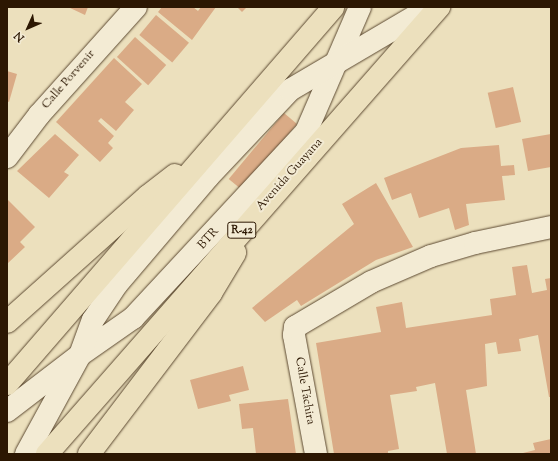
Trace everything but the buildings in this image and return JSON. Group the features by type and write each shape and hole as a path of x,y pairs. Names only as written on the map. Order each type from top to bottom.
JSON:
{"main road":[{"path":"7,384 332,7"},
{"name":"Avenida Guayana","path":"47,454 266,201 439,7"},
{"path":"7,322 148,196 210,148"},
{"path":"89,454 211,293 266,201"}],"street":[{"name":"Calle Porvenir","path":"7,157 14,134 136,7"},
{"name":"BTR","path":"7,411 80,355 133,318 306,132 360,7"},
{"name":"BTR","path":"26,454 80,355 93,320 117,284 208,176 277,101 290,90 431,7"},
{"name":"Calle Táchira","path":"316,454 294,335 295,327 371,282 431,256 475,243 551,227"}]}
